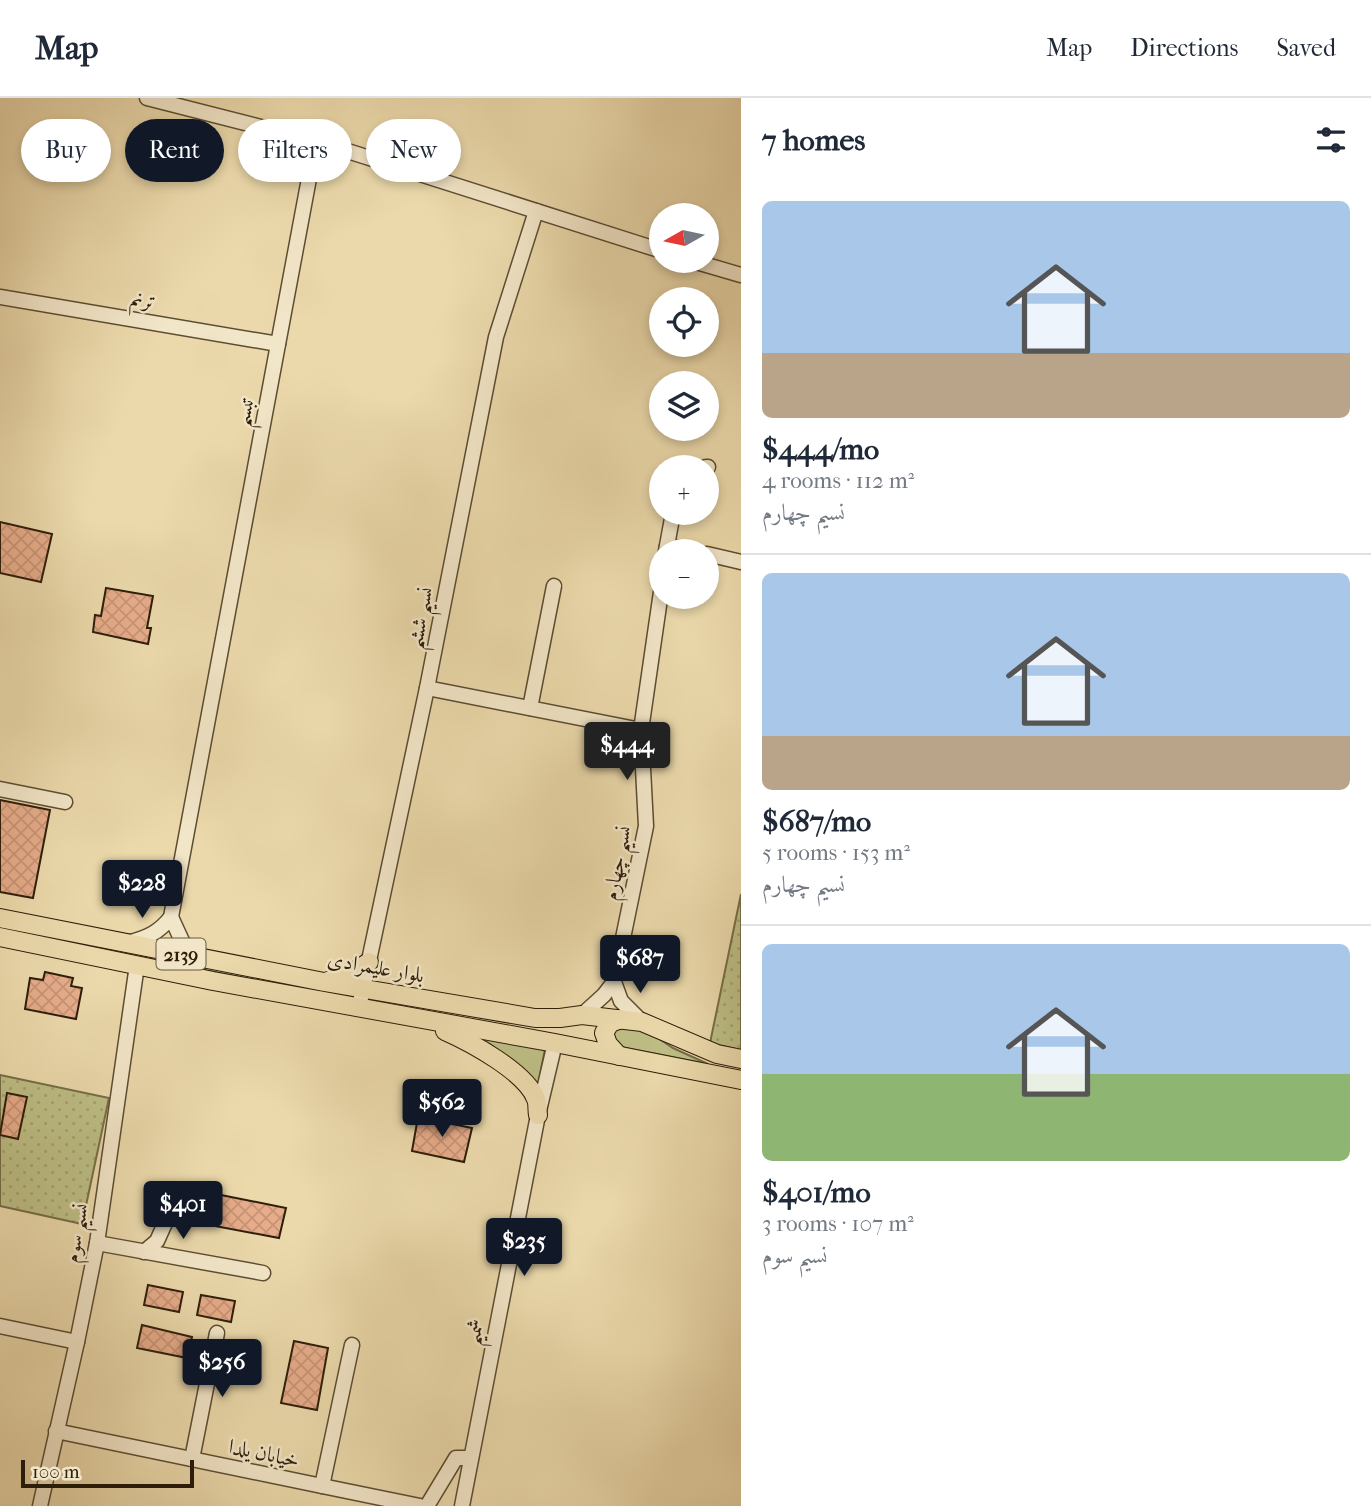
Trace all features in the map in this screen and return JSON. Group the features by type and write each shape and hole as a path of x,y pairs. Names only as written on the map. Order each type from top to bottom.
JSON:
{"main road":[{"name":"بلوار علیمرادی","path":"0,918 324,982 535,1018 582,1016 642,1022 717,1054 741,1059"},
{"name":"بلوار علیمرادی","path":"0,937 419,1020 555,1043 741,1080"},
{"path":"324,982 349,975 369,961"},
{"path":"619,1056 608,1044 604,1033 610,1023 621,1019"},
{"path":"419,1020 466,1040 498,1060 527,1084 536,1099 538,1115"}],"street":[{"path":"147,98 238,121"},
{"path":"352,152 649,246"},
{"name":"تبسم","path":"171,917 308,182"},
{"name":"نسیم ششم","path":"358,1008 427,688 496,337 536,211"},
{"path":"719,269 741,275"},
{"name":"ترنم","path":"0,297 278,344"},
{"path":"719,557 741,562"},
{"path":"530,708 554,586"},
{"name":"نسیم چهارم","path":"582,1016 614,982 646,826 641,730 659,609"},
{"path":"427,688 641,730"},
{"path":"0,789 65,802"},
{"path":"126,943 153,934 171,917 182,942 194,956"},
{"name":"نسیم سوم","path":"40,1506 97,1243 137,965"},
{"path":"614,982 621,1001 642,1022"},
{"name":"شمیم","path":"462,1506 538,1115 555,1043"},
{"path":"144,1252 157,1241 175,1201 187,1200"},
{"path":"97,1243 263,1273"},
{"path":"0,1326 77,1342"},
{"path":"192,1459 217,1333"},
{"name":"خیابان یلدا","path":"56,1431 322,1486 352,1345"},
{"path":"427,1506 456,1458 471,1458"},
{"path":"322,1486 420,1506"}],"green space":[{"path":"741,894 741,1050 710,1043"},
{"path":"0,924 337,991 336,996 0,930"},
{"path":"631,1020 673,1048 708,1064 616,1046 609,1040 613,1024"},
{"path":"464,1034 545,1049 538,1085"},
{"path":"0,1075 109,1098 82,1224 0,1206"}],"building":[{"path":"0,522 52,534 41,582 0,573"},
{"path":"106,588 153,596 147,628 151,628 148,644 93,632 95,615 101,616"},
{"path":"0,800 50,810 33,898 0,892"},
{"path":"45,972 73,978 71,986 82,988 76,1019 25,1009 30,978 43,980"},
{"path":"7,1093 27,1097 18,1139 0,1135"},
{"path":"418,1117 472,1128 464,1162 412,1151"},
{"path":"206,1192 286,1208 279,1238 199,1223"},
{"path":"148,1285 183,1292 179,1312 144,1305"},
{"path":"201,1295 235,1301 231,1322 197,1315"},
{"path":"142,1325 192,1337 187,1358 137,1348"},
{"path":"294,1341 328,1348 317,1410 281,1403"},
{"path":"225,1342 258,1349 254,1369 221,1363"}]}
